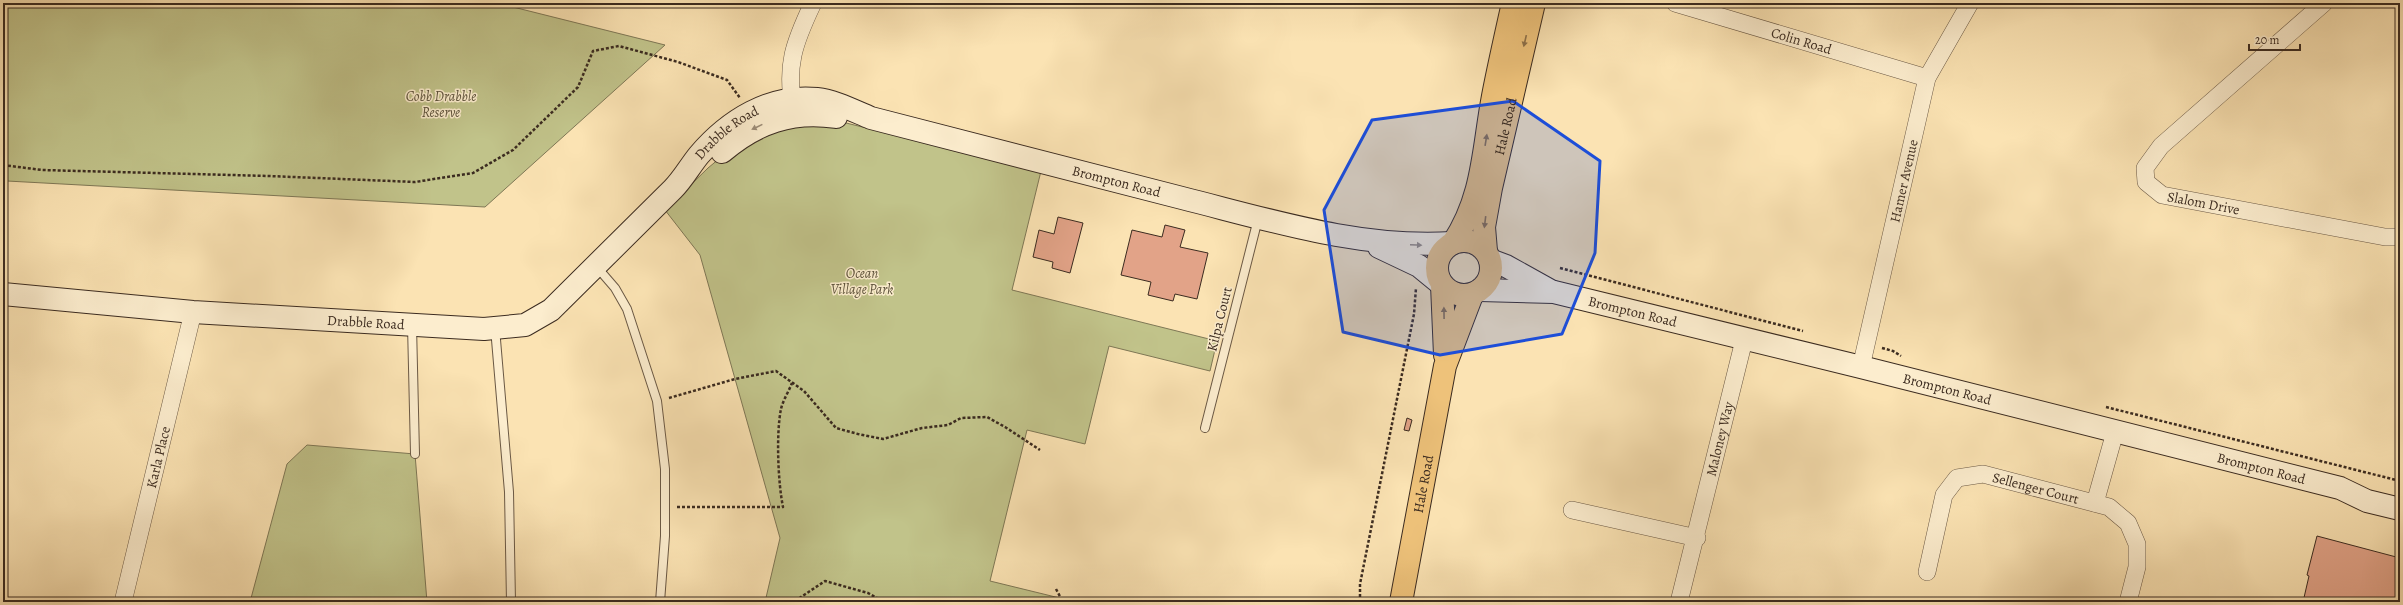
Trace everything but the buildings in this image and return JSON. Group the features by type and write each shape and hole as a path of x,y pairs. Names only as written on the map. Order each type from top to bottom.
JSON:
{"main road":[{"name":"Hale Road","path":"1452,243 1466,223 1477,193 1493,96 1512,3"},
{"name":"Hale Road","path":"1488,256 1484,227 1491,188 1534,3"},
{"path":"1471,241 1488,256 1491,271 1487,282 1476,292 1461,296 1450,292 1441,284 1437,275 1439,257 1452,243 1471,241"},
{"name":"Hale Road","path":"1401,602 1445,366 1444,302 1441,284"},
{"name":"Hale Road","path":"1445,366 1476,292"}],"street":[{"path":"793,107 790,60 802,26 813,3"},
{"name":"Colin Road","path":"1675,3 1927,78"},
{"name":"Hamer Avenue","path":"1861,367 1927,78 1970,3"},
{"name":"Slalom Drive","path":"2324,3 2161,146 2145,168 2146,182 2162,195 2385,236 2400,237"},
{"name":"Brompton Road","path":"793,107 817,99 842,106 871,118 1259,217 1364,240 1406,244 1452,243"},
{"name":"Drabble Road","path":"3,294 193,312 495,328 525,324 551,310 675,187 700,155 750,112 770,104 793,107"},
{"name":"Drabble Road","path":"675,187 707,166 756,128 793,107"},
{"name":"Brompton Road","path":"1364,240 1419,266 1441,284"},
{"name":"Brompton Road","path":"1488,256 1554,292"},
{"name":"Brompton Road","path":"1476,292 1554,292 1744,340 1861,367 2340,488 2367,502 2399,498"},
{"name":"Karla Place","path":"123,602 193,312"},
{"name":"Maloney Way","path":"1679,602 1697,538 1744,340"},
{"name":"Sellenger Court","path":"2095,503 2115,432"},
{"name":"Sellenger Court","path":"1927,572 1944,495 1956,478 1982,474 2109,507 2128,523 2137,544 2137,566 2128,602"},
{"path":"1572,510 1697,538"}],"lane":[{"name":"Kilpa Court","path":"1205,428 1259,217"},
{"path":"596,266 615,288 627,309 657,401 665,469 665,507 660,602"},
{"path":"412,324 415,454"},
{"path":"495,328 509,492 511,602"}],"path":[{"path":"3,165 42,170 292,176 415,182 473,173 513,150 578,87 593,51 619,46 678,62 727,80 750,112"},
{"path":"1560,268 1807,332"},
{"path":"1360,602 1360,584 1414,314 1416,283"},
{"path":"1866,344 1893,351 1909,358"},
{"path":"657,401 735,379 776,371 804,391 836,428 883,439 922,428 948,425 961,418 988,417 1005,426 1040,450"},
{"path":"665,507 783,507 779,488 779,431 781,408 792,383"},
{"path":"2103,406 2399,498"},
{"path":"796,602 798,599 825,581 868,593 884,602"},
{"path":"1056,589 1063,602"}],"highlighted area":[{"path":"1513,101 1600,161 1595,253 1562,334 1440,355 1343,332 1324,210 1372,120"}],"green space":[{"name":"Cobb Drabble Reserve","path":"3,3 497,3 665,45 485,207 7,181 3,180"},
{"name":"Ocean Village Park","path":"838,121 1041,171 1012,290 1217,341 1210,371 1109,346 1085,444 1027,430 990,581 1076,602 765,602 780,538 700,255 665,210 708,168 732,148 757,133"},
{"path":"307,445 415,454 427,602 250,602 287,464"}]}
